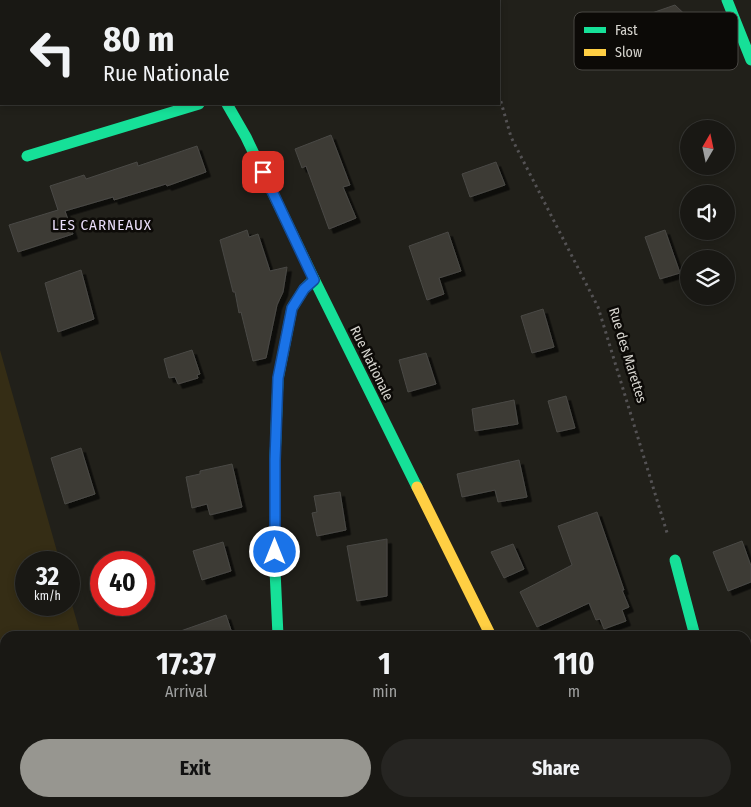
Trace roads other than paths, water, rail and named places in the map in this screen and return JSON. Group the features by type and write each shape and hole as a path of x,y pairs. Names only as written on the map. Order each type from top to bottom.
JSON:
{"street":[{"path":"727,0 732,12"},
{"path":"738,28 751,60"},
{"path":"27,156 196,105"},
{"name":"Rue Nationale","path":"228,105 246,137 314,280 489,631"},
{"path":"278,631 275,570 275,460 278,378 292,308 304,289 314,280"},
{"path":"675,560 694,631"}],"district":[{"name":"LES CARNEAUX","path":"102,225"}]}
